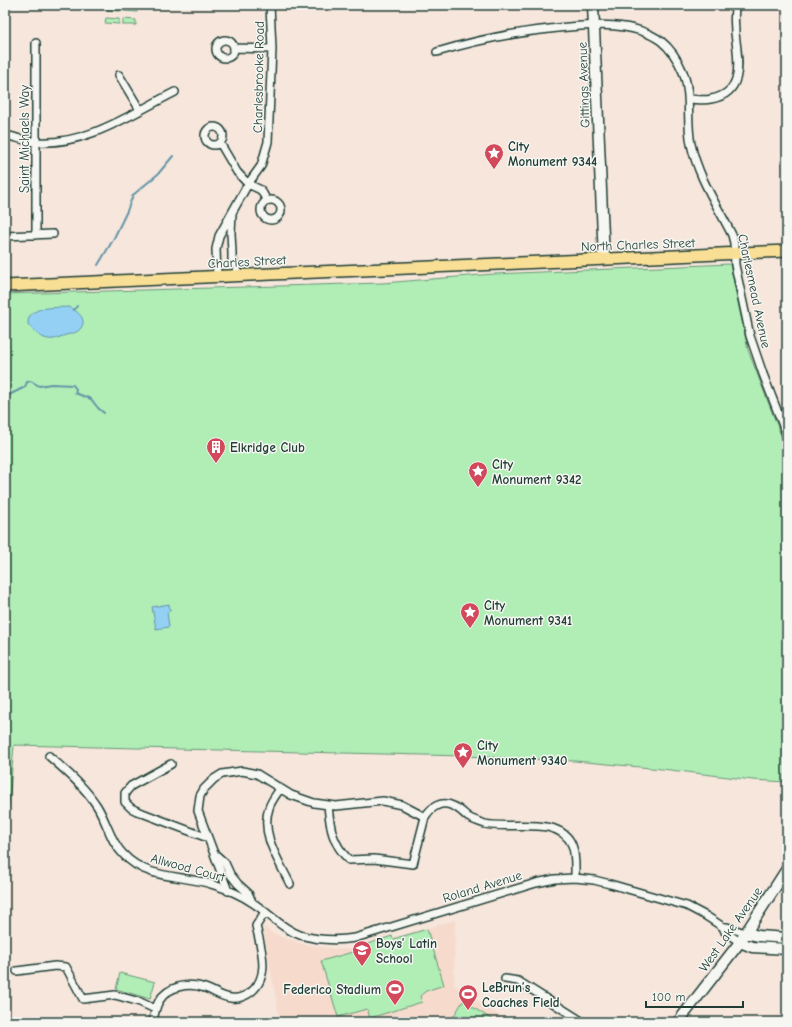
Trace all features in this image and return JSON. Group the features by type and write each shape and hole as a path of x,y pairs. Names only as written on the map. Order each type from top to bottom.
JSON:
{"main road":[{"name":"North Charles Street","path":"490,264 787,251"},
{"name":"Charles Street","path":"5,286 490,264"}],"street":[{"name":"Charlesbrooke Road","path":"217,276 216,249 219,236 248,184 261,166 268,142 272,49 270,5"},
{"name":"Gittings Avenue","path":"592,5 604,259"},
{"path":"689,99 709,100 717,98 730,90 734,84 738,75 734,18 736,5"},
{"name":"Charlesmead Avenue","path":"437,52 471,42 511,34 593,24 631,28 651,36 669,48 679,63 686,81 689,99 689,131 696,160 705,184 732,235 735,265 754,348 787,436"},
{"name":"Saint Michaels Way","path":"36,43 36,235"},
{"path":"234,48 272,49"},
{"path":"119,75 140,110"},
{"path":"5,135 36,142 63,141 81,137 102,129 175,92"},
{"path":"220,143 234,168 248,184 260,190 267,201"},
{"name":"Charlesbrooke Road","path":"232,212 232,259 236,266 237,276"},
{"path":"5,236 53,234"},
{"name":"Allwood Court","path":"49,756 92,798 116,846 131,861 155,874 213,884 252,902"},
{"path":"171,764 131,786 125,793 125,802 137,811 208,838"},
{"path":"228,891 200,818 198,804 204,789 214,779 228,772 250,772 265,778 280,789 303,800 328,805 383,801 402,805 425,817"},
{"path":"280,789 269,807 266,824 273,851 290,884"},
{"path":"328,805 329,823 336,845 349,860 374,859 413,864 425,817 429,811 439,805 448,804 484,824 494,826 548,827 562,832 572,845 574,853 575,878"},
{"path":"214,853 225,863 230,874 248,893 252,902"},
{"name":"West Lake Avenue","path":"678,1022 740,942 787,869"},
{"name":"Roland Avenue","path":"252,902 286,928 300,934 323,939 346,939 366,935 536,883 555,879 575,878 594,880 687,906 723,927 728,927 759,936 787,938"},
{"path":"153,1022 155,1009 159,1000 165,994 180,986 192,985 203,987 222,996 231,998 246,995 252,991 258,985 263,970 263,960 256,926 265,912"},
{"name":"Roland Avenue","path":"723,927 724,932 740,942 752,947 787,950"},
{"path":"17,971 55,966 66,967 83,999 115,995 140,1002 155,1009"},
{"path":"506,979 518,981 583,1022"}],"shaded area":[{"name":"Boys’ Latin School","path":"455,920 454,985 509,1022 280,1022 263,926 272,933 302,944 337,949 354,949"}],"green space":[{"path":"107,5 120,5 120,11 107,10"},
{"path":"124,5 137,6 137,12 124,11"},
{"path":"106,18 119,19 119,24 105,23"},
{"path":"123,19 136,20 136,25 123,25"},
{"name":"Elkridge Club","path":"730,264 748,350 787,451 787,782 753,780 662,769 575,761 465,756 14,745 5,850 5,294 383,283 494,274"},
{"path":"427,929 444,985 426,991 420,996 422,1002 370,1018 367,1009 338,1017 321,961 356,951 355,948 392,936 393,939"},
{"path":"120,973 155,982 150,999 116,989"},
{"name":"LeBrun’s Coaches Field","path":"463,1001 496,1022 450,1022"}],"water":[{"path":"69,307 76,311 83,320 83,324 78,331 54,339 46,339 36,333 28,324 32,313 43,309"},
{"path":"169,604 170,611 167,612 169,627 156,629 152,607"}],"waterway":[{"path":"98,265 113,240 133,195 158,174 173,156"},
{"path":"74,310 77,306"},
{"path":"5,398 25,387 27,382 31,381 39,386 51,384 73,385 76,389 75,393 91,399 104,413"}],"place":[{"name":"City Monument 9344","path":"494,170"},
{"name":"Elkridge Club","path":"216,464"},
{"name":"City Monument 9342","path":"478,488"},
{"name":"City Monument 9341","path":"470,629"},
{"name":"City Monument 9340","path":"463,769"},
{"name":"Boys’ Latin School","path":"362,967"},
{"name":"Federico Stadium","path":"395,1006"},
{"name":"LeBrun’s Coaches Field","path":"468,1011"}]}
